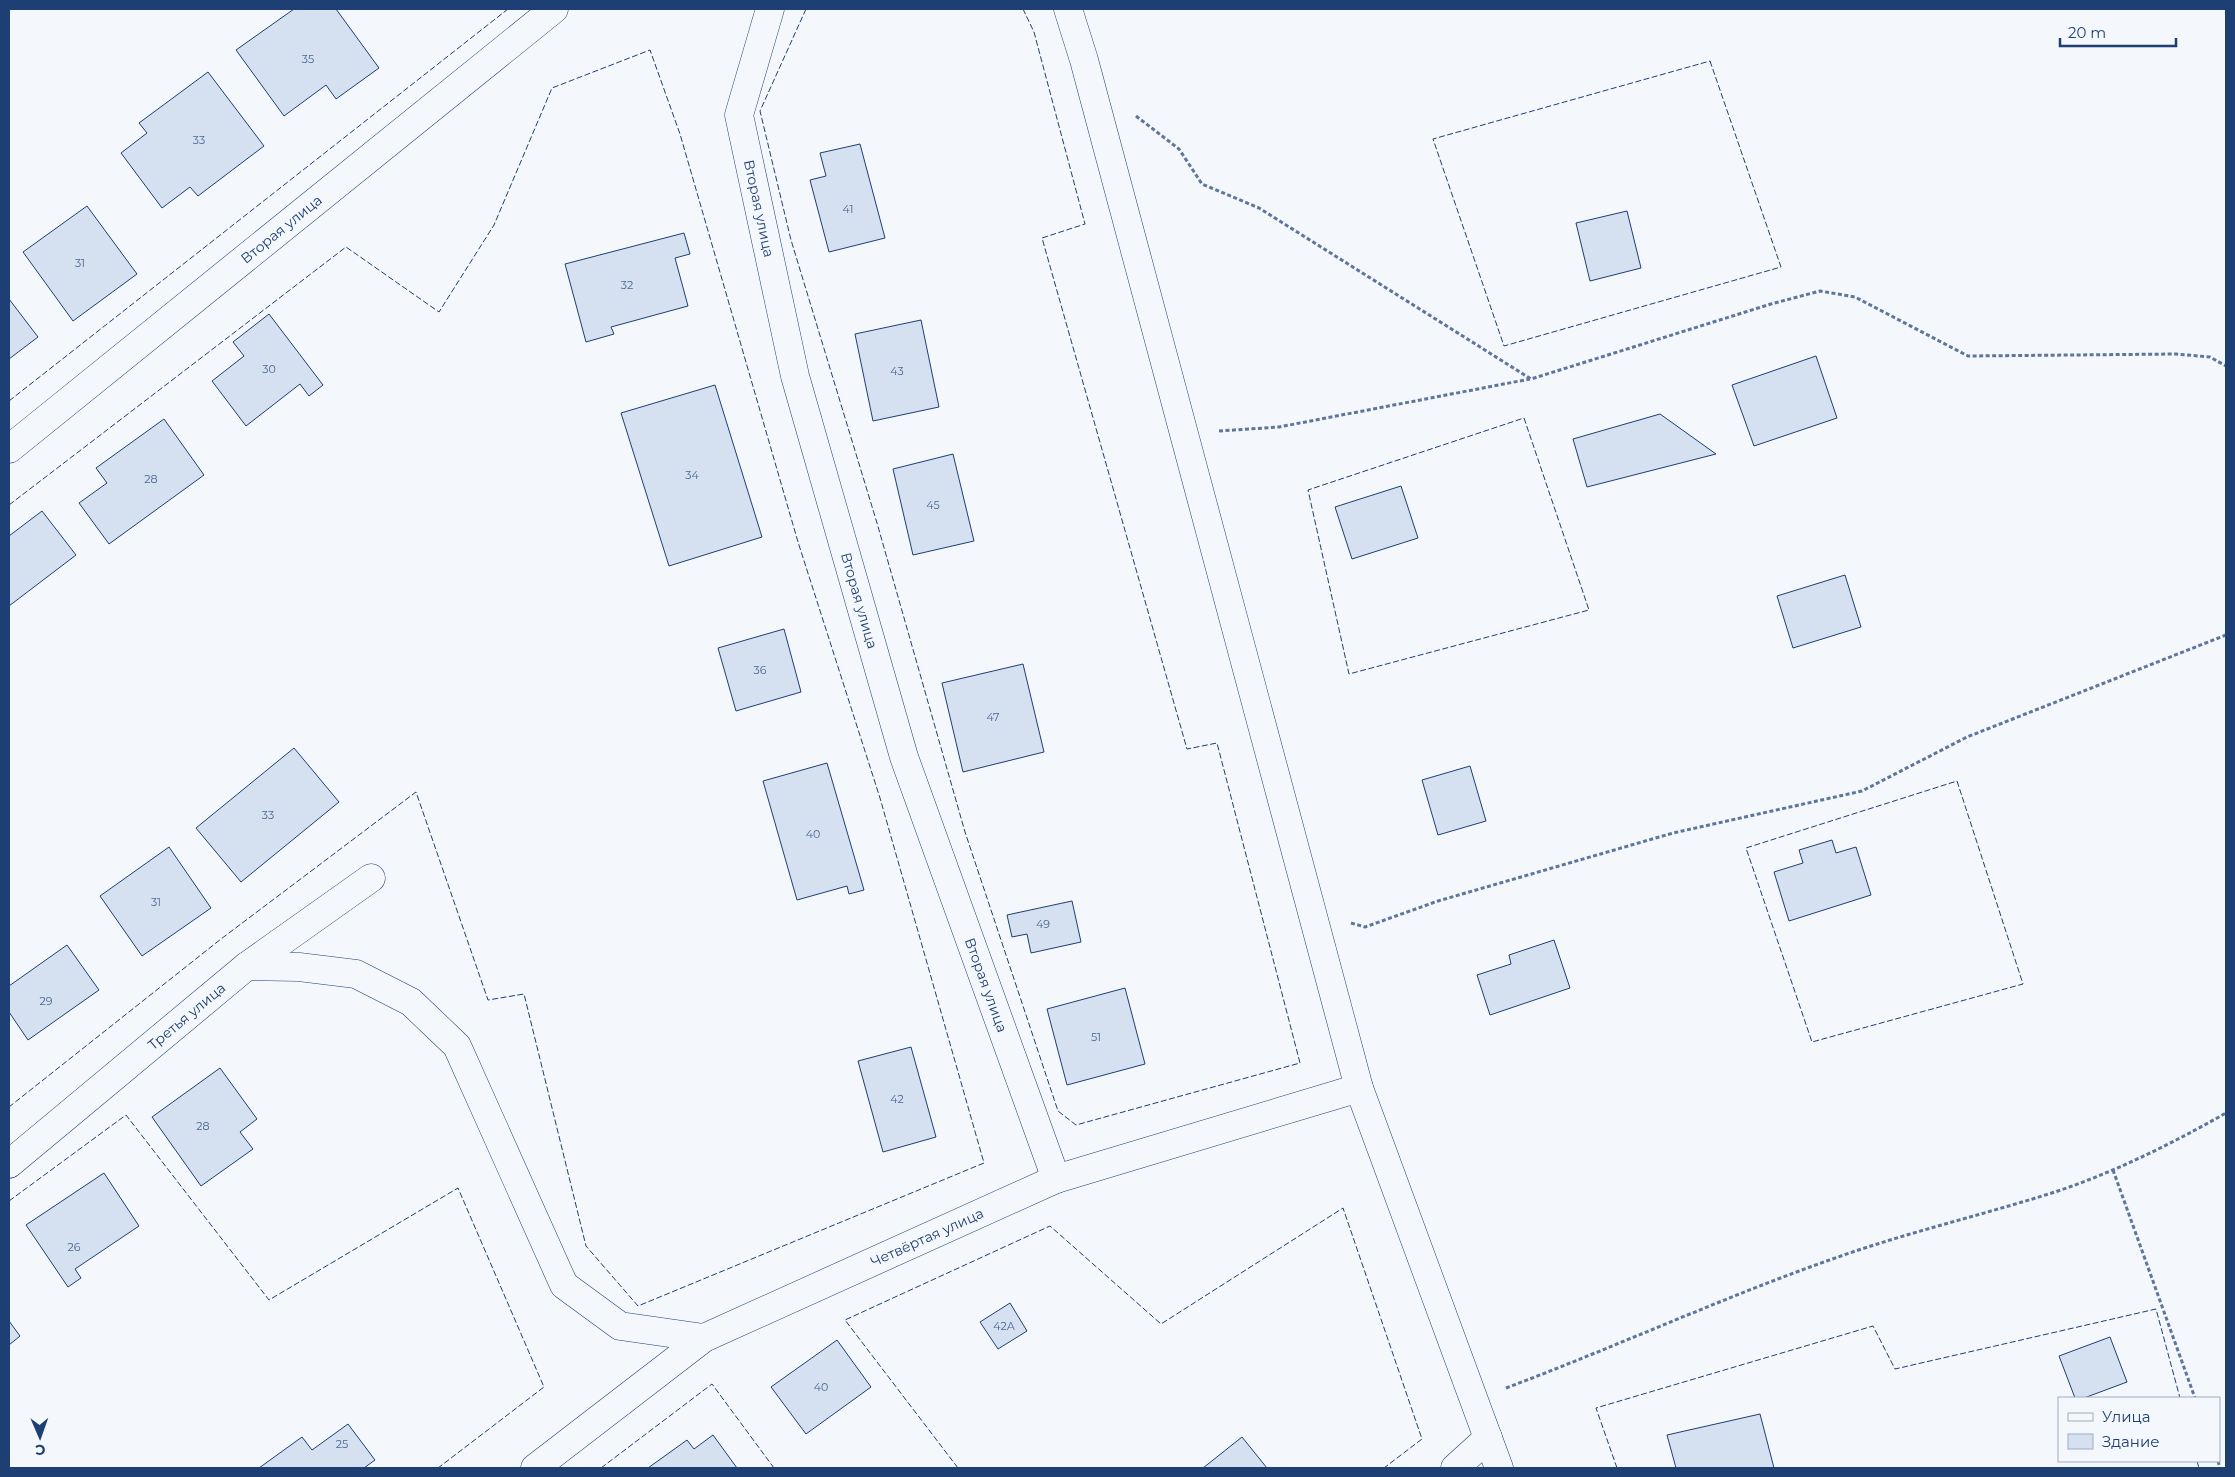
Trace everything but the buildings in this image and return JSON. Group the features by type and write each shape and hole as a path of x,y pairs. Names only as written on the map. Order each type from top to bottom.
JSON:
{"street":[{"name":"Вторая улица","path":"9,448 554,9"},
{"name":"Вторая улица","path":"770,9 739,115 795,376 904,757 1056,1179"},
{"path":"1068,9 1084,60 1359,1088 1499,1468"},
{"name":"Третья улица","path":"9,1164 247,966 371,878"},
{"path":"247,966 299,966 356,974 411,1002 457,1046 564,1285 620,1326 704,1338"},
{"name":"Четвёртая улица","path":"535,1468 704,1338 1056,1179 1359,1088"},
{"path":"1455,1468 1488,1438"}],"path":[{"path":"1134,114 1179,149 1202,184 1259,208 1531,379"},
{"path":"1180,420 1215,431 1278,427 1531,379 1771,304 1820,292 1854,297 1968,356 2176,354 2210,357 2226,366"},
{"path":"1311,910 1365,927 1438,901 1673,833 1862,791 1968,737 2226,635"},
{"path":"1474,1400 1575,1362 1837,1257 1905,1235 2061,1190 2113,1170 2189,1134 2226,1113"},
{"path":"2113,1170 2195,1397"}],"fence":[{"path":"9,401 508,9"},
{"path":"806,9 760,111 791,240 877,523 965,832 1058,1111 1076,1125 1300,1063 1217,743 1187,749 1042,238 1085,224 1034,32 1023,9"},
{"path":"9,505 346,247 439,312 494,225 552,88 650,50 680,134 798,542 880,798 984,1163 638,1306 586,1246 524,994 488,1000 416,792 221,939 9,1107"},
{"path":"1710,61 1781,267 1504,346 1433,139 1710,61"},
{"path":"1524,418 1589,610 1349,674 1308,490 1524,418"},
{"path":"1957,781 2023,984 1812,1042 1746,848 1957,781"},
{"path":"9,1201 126,1115 269,1300 458,1188 544,1387 438,1468"},
{"path":"958,1468 845,1320 1050,1226 1161,1324 1343,1208 1422,1439 1384,1468"},
{"path":"1617,1468 1596,1408 1873,1326 1895,1369 2156,1309 2180,1397"},
{"path":"601,1468 712,1384 774,1468"},
{"path":"2197,1462 2199,1468"}]}
